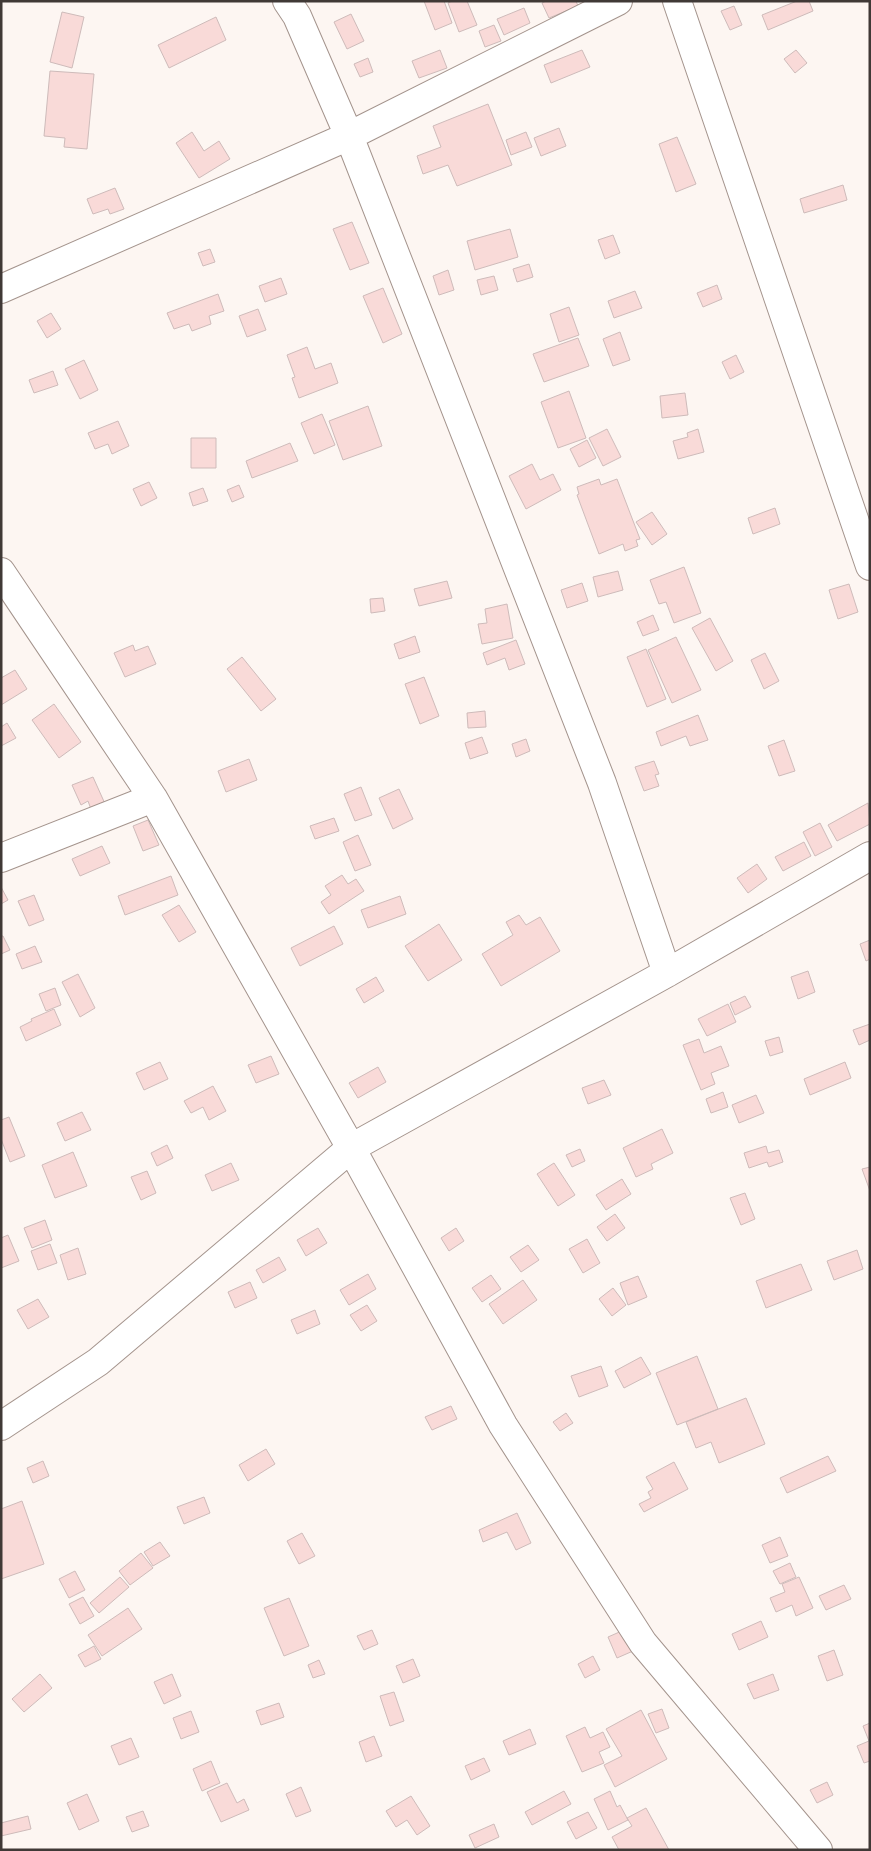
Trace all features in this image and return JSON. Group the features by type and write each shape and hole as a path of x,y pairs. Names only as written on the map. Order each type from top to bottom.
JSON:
{"street":[{"path":"287,1 297,16 349,136 602,783 667,973"},
{"path":"1,289 349,136 618,1"},
{"path":"677,1 870,566"},
{"path":"1,572 153,798 351,1148 503,1425 643,1643 818,1850"},
{"path":"1,858 153,798"},
{"path":"1,1426 98,1362 351,1148 667,973 870,856"}],"building":[{"path":"424,1 444,1 452,23 435,30"},
{"path":"452,1 467,1 477,25 459,32 448,3"},
{"path":"546,1 576,1 578,6 549,18 542,3"},
{"path":"797,1 809,1 813,11 768,30 762,15"},
{"path":"734,6 742,25 730,30 721,11"},
{"path":"524,8 530,23 504,35 497,19"},
{"path":"62,12 84,17 72,68 50,62"},
{"path":"351,14 364,41 347,49 334,22"},
{"path":"216,17 226,40 169,68 158,45"},
{"path":"494,25 501,41 485,47 479,31"},
{"path":"440,50 447,68 419,78 412,61"},
{"path":"582,50 590,67 551,83 544,65"},
{"path":"796,50 807,63 795,73 784,59"},
{"path":"368,58 373,72 360,77 354,64"},
{"path":"50,71 94,74 87,149 64,147 65,138 44,136"},
{"path":"488,104 512,165 457,186 448,165 423,174 417,156 441,147 433,126"},
{"path":"559,128 566,146 541,156 534,138"},
{"path":"192,132 204,151 219,141 230,159 199,178 176,143"},
{"path":"526,132 532,147 511,155 506,140"},
{"path":"677,137 696,184 676,192 659,144"},
{"path":"843,185 847,200 804,213 800,199"},
{"path":"115,188 124,209 110,214 108,209 93,214 87,199"},
{"path":"352,222 369,263 350,270 333,229"},
{"path":"510,229 518,257 475,270 467,241"},
{"path":"613,235 620,253 605,259 598,240"},
{"path":"210,249 215,262 203,266 198,253"},
{"path":"529,264 533,277 517,282 513,269"},
{"path":"448,270 454,290 439,295 433,276"},
{"path":"494,276 498,290 481,295 477,280"},
{"path":"281,278 287,294 265,302 259,286"},
{"path":"717,285 722,299 703,307 697,293"},
{"path":"383,288 402,334 383,343 363,296"},
{"path":"635,291 642,308 614,318 608,301"},
{"path":"218,294 224,311 209,316 211,324 192,331 189,324 174,329 167,313"},
{"path":"569,307 579,335 559,342 550,314"},
{"path":"258,309 266,330 247,337 239,316"},
{"path":"51,313 61,329 47,338 37,321"},
{"path":"620,332 630,360 613,366 603,339"},
{"path":"578,338 589,366 544,382 533,354"},
{"path":"307,347 315,369 331,363 338,383 299,398 292,378 295,377 287,355"},
{"path":"736,355 744,372 730,379 722,362"},
{"path":"84,360 98,390 80,399 65,369"},
{"path":"53,371 58,385 34,393 29,380"},
{"path":"569,391 586,438 558,448 541,402"},
{"path":"685,393 688,415 662,418 660,396"},
{"path":"368,406 382,446 343,460 329,421"},
{"path":"322,414 335,445 314,454 301,423"},
{"path":"118,421 129,446 112,454 108,444 95,449 88,433"},
{"path":"607,429 621,457 603,466 589,438"},
{"path":"698,429 704,452 678,459 673,441 688,437 687,433"},
{"path":"191,438 216,438 216,468 191,468"},
{"path":"587,440 596,458 579,467 570,449"},
{"path":"290,443 298,461 252,478 246,461"},
{"path":"532,464 540,480 553,474 561,490 526,509 509,476"},
{"path":"599,479 601,485 617,479 640,539 636,540 638,546 625,551 623,544 599,554 577,495 579,494 577,487"},
{"path":"149,482 157,498 141,506 133,489"},
{"path":"239,485 244,497 232,502 227,490"},
{"path":"203,488 208,501 193,506 189,493"},
{"path":"775,508 780,524 753,534 748,518"},
{"path":"652,512 667,534 652,545 636,522"},
{"path":"684,567 701,613 674,623 666,602 659,604 650,580"},
{"path":"618,571 623,590 598,597 593,577"},
{"path":"447,581 452,598 419,606 414,589"},
{"path":"582,583 588,601 567,608 561,590"},
{"path":"849,584 858,612 838,619 829,590"},
{"path":"383,598 385,611 371,613 370,599"},
{"path":"507,604 513,638 482,644 478,624 487,623 485,609"},
{"path":"653,615 659,630 643,636 637,622"},
{"path":"710,618 733,661 716,671 692,628"},
{"path":"415,636 420,652 399,659 394,644"},
{"path":"676,637 701,690 672,703 648,650"},
{"path":"516,640 525,664 509,670 505,658 487,665 483,653"},
{"path":"133,645 135,651 148,646 156,664 125,677 114,653"},
{"path":"646,649 666,699 647,707 627,657"},
{"path":"765,653 779,681 764,689 751,660"},
{"path":"242,657 276,699 261,711 227,669"},
{"path":"15,670 27,689 1,705 1,678"},
{"path":"424,677 439,716 420,724 405,684"},
{"path":"54,704 81,742 59,758 32,720"},
{"path":"485,711 486,727 468,728 467,713"},
{"path":"698,715 708,740 690,746 686,736 661,746 656,732"},
{"path":"7,723 16,738 1,746 1,727"},
{"path":"482,737 488,753 470,759 465,743"},
{"path":"526,739 530,751 516,757 512,744"},
{"path":"784,740 795,771 779,776 768,746"},
{"path":"249,759 257,780 226,792 218,771"},
{"path":"654,761 659,774 655,775 659,786 644,791 635,767"},
{"path":"93,777 106,806 92,812 88,801 81,805 72,785"},
{"path":"361,787 372,815 355,821 344,794"},
{"path":"399,789 413,819 393,829 379,798"},
{"path":"868,803 870,824 837,841 828,825"},
{"path":"334,818 339,831 315,839 310,826"},
{"path":"148,820 159,845 143,851 133,826"},
{"path":"820,823 832,847 815,856 803,832"},
{"path":"358,835 371,865 355,871 343,842"},
{"path":"804,842 811,856 783,871 775,857"},
{"path":"102,846 110,863 80,876 72,859"},
{"path":"757,864 767,879 748,893 737,878"},
{"path":"342,875 348,884 356,879 364,891 329,914 321,902 331,895 325,886"},
{"path":"171,876 178,895 125,915 118,896"},
{"path":"1,887 8,900 1,904"},
{"path":"34,895 44,920 29,926 18,901"},
{"path":"400,896 406,914 368,928 361,910"},
{"path":"179,905 196,932 179,942 162,915"},
{"path":"519,915 526,925 540,917 560,951 501,986 482,954 513,935 506,922"},
{"path":"439,924 462,960 428,981 405,946"},
{"path":"334,926 343,944 300,966 291,948"},
{"path":"1,936 3,936 10,950 1,954"},
{"path":"870,940 870,959 866,961 860,944"},
{"path":"35,946 42,962 22,969 16,954"},
{"path":"808,971 815,992 798,999 791,977"},
{"path":"78,974 95,1008 80,1017 62,982"},
{"path":"376,977 384,991 364,1003 356,989"},
{"path":"55,988 61,1005 46,1011 39,994"},
{"path":"745,996 751,1007 735,1015 730,1003"},
{"path":"728,1004 736,1022 707,1036 698,1019"},
{"path":"54,1009 61,1025 26,1041 20,1027 32,1021 31,1019"},
{"path":"870,1024 870,1040 859,1045 853,1030"},
{"path":"779,1037 783,1052 770,1056 765,1041"},
{"path":"699,1039 704,1053 721,1046 729,1066 711,1073 715,1084 701,1090 683,1045"},
{"path":"271,1056 279,1074 256,1083 248,1065"},
{"path":"160,1062 168,1079 144,1090 136,1073"},
{"path":"845,1062 851,1078 810,1095 804,1079"},
{"path":"378,1067 386,1082 358,1098 349,1083"},
{"path":"604,1080 611,1095 588,1104 582,1088"},
{"path":"213,1086 226,1111 209,1120 203,1107 191,1113 184,1101"},
{"path":"723,1092 728,1107 711,1113 706,1099"},
{"path":"756,1095 764,1113 739,1123 732,1105"},
{"path":"82,1112 91,1130 65,1141 57,1123"},
{"path":"9,1117 25,1156 10,1162 1,1139 1,1120"},
{"path":"662,1129 673,1153 651,1164 653,1169 636,1177 623,1148"},
{"path":"167,1145 173,1158 157,1166 151,1153"},
{"path":"766,1146 768,1153 779,1150 783,1162 769,1167 767,1162 749,1168 744,1153"},
{"path":"580,1149 585,1161 572,1167 566,1155"},
{"path":"73,1152 87,1186 55,1198 42,1165"},
{"path":"231,1163 239,1180 212,1191 205,1175"},
{"path":"554,1163 575,1195 558,1206 537,1174"},
{"path":"870,1167 870,1191 862,1169"},
{"path":"147,1171 156,1193 141,1200 131,1177"},
{"path":"622,1179 631,1194 606,1210 596,1195"},
{"path":"745,1193 755,1219 741,1225 730,1198"},
{"path":"615,1214 625,1228 607,1241 597,1227"},
{"path":"45,1220 52,1240 32,1248 24,1228"},
{"path":"318,1228 327,1243 306,1256 297,1240"},
{"path":"456,1228 464,1241 449,1251 441,1238"},
{"path":"8,1235 19,1261 1,1268 1,1238"},
{"path":"587,1239 600,1263 583,1273 569,1249"},
{"path":"50,1244 57,1263 38,1270 31,1251"},
{"path":"528,1245 539,1260 521,1272 510,1257"},
{"path":"78,1248 86,1274 68,1280 60,1255"},
{"path":"857,1250 863,1269 834,1280 827,1261"},
{"path":"279,1257 286,1270 263,1283 256,1270"},
{"path":"801,1264 812,1290 766,1308 756,1281"},
{"path":"368,1274 376,1289 349,1305 340,1290"},
{"path":"491,1275 501,1289 482,1302 472,1288"},
{"path":"638,1276 647,1297 628,1305 620,1283"},
{"path":"523,1280 537,1300 503,1324 489,1304"},
{"path":"250,1282 257,1298 235,1308 228,1292"},
{"path":"613,1288 626,1305 612,1316 599,1299"},
{"path":"38,1299 49,1317 28,1329 17,1310"},
{"path":"367,1305 377,1321 361,1331 350,1315"},
{"path":"315,1310 320,1324 297,1334 291,1320"},
{"path":"697,1356 718,1409 677,1425 656,1373"},
{"path":"641,1357 651,1374 624,1388 615,1371"},
{"path":"601,1366 608,1386 579,1397 571,1376"},
{"path":"746,1398 765,1444 719,1463 711,1442 696,1448 686,1422"},
{"path":"451,1406 457,1419 432,1430 425,1417"},
{"path":"566,1413 573,1423 560,1431 553,1422"},
{"path":"266,1449 275,1464 248,1481 239,1465"},
{"path":"828,1456 836,1471 787,1493 780,1478"},
{"path":"43,1461 49,1476 33,1483 27,1468"},
{"path":"674,1462 688,1489 644,1512 639,1504 651,1498 648,1492 653,1489 646,1477"},
{"path":"204,1497 210,1513 184,1524 177,1507"},
{"path":"22,1501 44,1564 1,1579 1,1509"},
{"path":"517,1513 531,1543 516,1550 507,1532 483,1542 479,1530"},
{"path":"302,1533 315,1556 299,1564 287,1541"},
{"path":"780,1537 788,1556 770,1563 762,1545"},
{"path":"160,1542 170,1556 153,1566 144,1552"},
{"path":"141,1553 153,1568 130,1585 119,1571"},
{"path":"790,1563 796,1577 780,1584 773,1571"},
{"path":"75,1571 85,1590 69,1598 59,1579"},
{"path":"120,1577 129,1587 99,1613 90,1603"},
{"path":"799,1577 813,1608 796,1616 792,1605 776,1612 770,1598 785,1592 782,1584"},
{"path":"844,1585 851,1599 826,1610 819,1596"},
{"path":"83,1597 94,1616 80,1624 69,1604"},
{"path":"289,1598 309,1646 284,1656 264,1608"},
{"path":"128,1608 142,1629 102,1656 88,1635"},
{"path":"761,1621 768,1637 739,1650 732,1634"},
{"path":"372,1630 378,1644 364,1650 357,1636"},
{"path":"624,1630 633,1651 617,1658 608,1637"},
{"path":"94,1646 101,1659 85,1667 78,1655"},
{"path":"834,1650 843,1675 827,1681 818,1656"},
{"path":"593,1656 600,1670 585,1678 578,1664"},
{"path":"413,1659 420,1676 403,1683 396,1666"},
{"path":"319,1660 325,1674 313,1678 308,1665"},
{"path":"40,1674 52,1688 24,1712 12,1699"},
{"path":"172,1674 181,1696 164,1704 154,1682"},
{"path":"773,1674 779,1690 754,1699 747,1684"},
{"path":"394,1692 404,1721 390,1726 380,1696"},
{"path":"279,1703 284,1717 261,1725 256,1711"},
{"path":"662,1709 669,1728 656,1733 648,1714"},
{"path":"641,1710 667,1759 615,1787 604,1765 622,1756 606,1729"},
{"path":"191,1711 199,1732 181,1739 173,1718"},
{"path":"870,1723 870,1761 864,1763 857,1746 869,1741 863,1726"},
{"path":"585,1727 590,1738 603,1732 610,1747 599,1752 604,1763 582,1772 566,1736"},
{"path":"530,1729 536,1744 509,1755 503,1741"},
{"path":"374,1736 382,1756 366,1762 359,1742"},
{"path":"131,1738 139,1757 119,1765 111,1746"},
{"path":"484,1758 490,1771 471,1780 465,1766"},
{"path":"211,1761 220,1783 202,1791 193,1769"},
{"path":"827,1782 833,1795 817,1803 810,1790"},
{"path":"227,1783 237,1803 244,1799 249,1810 221,1822 207,1792"},
{"path":"301,1787 311,1811 296,1817 286,1794"},
{"path":"564,1791 571,1804 532,1825 525,1812"},
{"path":"610,1791 617,1807 620,1805 628,1820 608,1830 594,1799"},
{"path":"87,1794 99,1821 79,1830 67,1803"},
{"path":"411,1796 430,1826 417,1835 407,1820 396,1827 386,1811"},
{"path":"646,1808 669,1850 619,1850 612,1837 632,1826 627,1818"},
{"path":"143,1811 149,1826 132,1832 126,1817"},
{"path":"588,1812 597,1828 576,1839 567,1822"},
{"path":"28,1816 31,1829 1,1836 1,1823"},
{"path":"494,1824 499,1837 475,1848 469,1835"}]}
